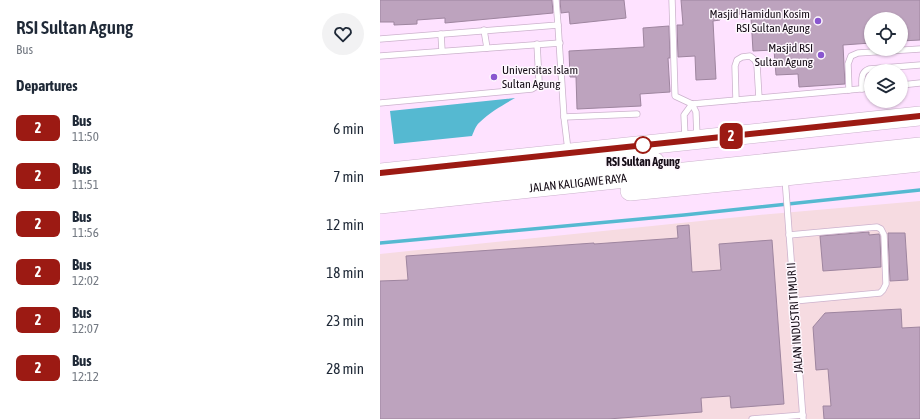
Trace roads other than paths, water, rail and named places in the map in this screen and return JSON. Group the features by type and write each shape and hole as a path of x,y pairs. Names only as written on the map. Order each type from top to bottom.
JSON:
{"highway":[{"path":"380,173 569,154 695,150 920,116"},
{"name":"JALAN KALIGAWE RAYA","path":"380,188 695,150 920,135"},
{"name":"JALAN KALIGAWE RAYA","path":"380,204 695,150 920,147"},
{"path":"380,216 467,206 785,181 920,162"}],"lane":[{"path":"556,0 564,116 569,154"},
{"path":"672,0 675,96 692,104 862,89 862,74 868,69 920,65"},
{"path":"380,39 558,24"},
{"path":"484,30 487,48"},
{"path":"441,34 442,51"},
{"path":"380,56 560,43"},
{"path":"380,103 532,89 539,81 536,44"},
{"path":"849,90 848,64 851,56 858,53 920,49"},
{"path":"736,100 734,66 737,60 742,56 750,56 755,60 757,65 759,98"},
{"path":"908,84 920,83"},
{"path":"692,104 684,115 695,150"},
{"path":"692,104 696,112 695,150"},
{"path":"564,116 637,114"},
{"name":"JALAN INDUSTRI TIMUR II","path":"785,181 803,417"},
{"path":"789,235 877,227 881,229 884,235 886,284 884,290 880,293 794,301"},
{"path":"752,419 803,417"}],"water":[{"path":"515,98 484,118 475,128 472,136 394,144 390,111"}],"waterway":[{"path":"380,243 684,215 920,190"}],"place":[{"name":"Masjid Hamidun Kosim RSI Sultan Agung","path":"818,21"},
{"name":"Masjid RSI Sultan Agung","path":"821,55"},
{"name":"Universitas Islam Sultan Agung","path":"494,77"},
{"name":"RSI Sultan Agung","path":"643,145"}]}
